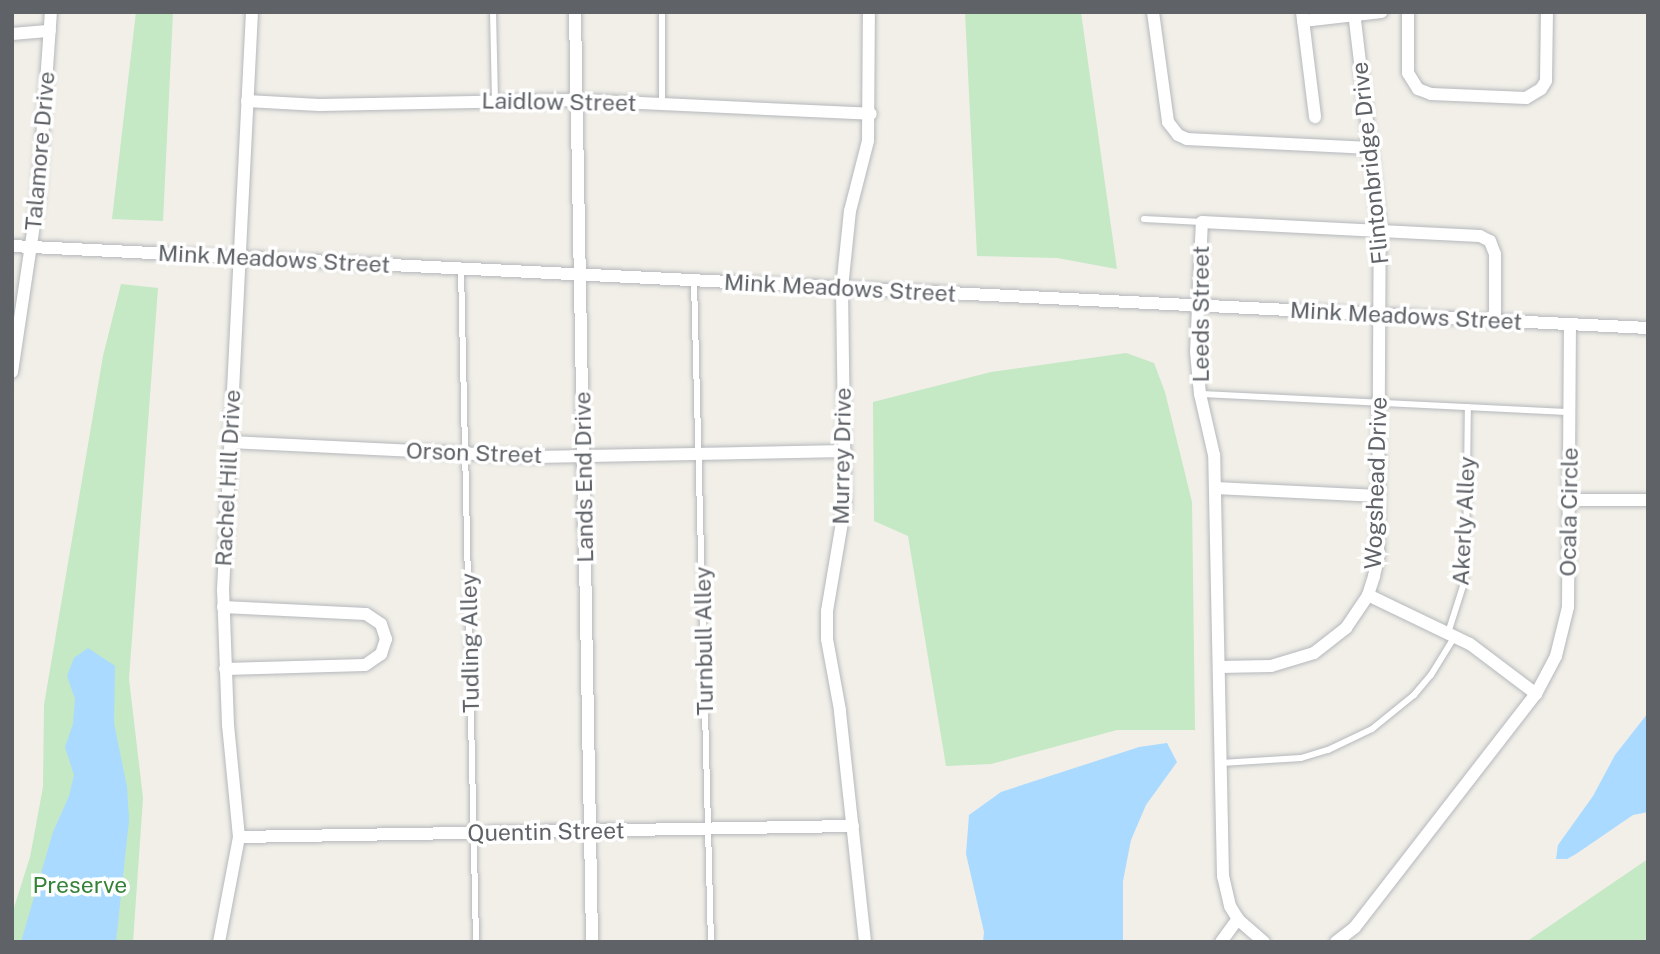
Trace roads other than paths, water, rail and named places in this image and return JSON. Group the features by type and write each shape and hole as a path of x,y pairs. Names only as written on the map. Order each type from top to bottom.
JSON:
{"street":[{"name":"Talamore Drive","path":"12,372 32,244 51,12"},
{"name":"Rachel Hill Drive","path":"219,942 239,837 225,669 223,607 252,12"},
{"name":"Lands End Drive","path":"575,12 592,942"},
{"name":"Murrey Drive","path":"865,942 840,710 827,639 831,581 845,505 842,288 850,211 863,168 871,114 869,12"},
{"path":"1153,12 1168,122 1178,135 1187,139 1370,148"},
{"path":"1315,117 1302,17 1381,12"},
{"path":"1408,12 1408,73 1418,89 1431,94 1526,98 1538,92 1546,81 1547,12"},
{"name":"Flintonbridge Drive","path":"1355,14 1380,230 1380,315"},
{"path":"12,34 50,31"},
{"name":"Laidlow Street","path":"247,101 319,104 577,100 871,114"},
{"name":"Leeds Street","path":"1219,667 1216,488 1211,432 1200,394 1196,352 1202,222 1480,236 1490,241 1495,254 1495,321"},
{"name":"Mink Meadows Street","path":"12,246 32,244 239,258 1648,328"},
{"name":"Wogshead Drive","path":"1219,667 1271,666 1314,653 1346,628 1367,595 1378,558 1380,315"},
{"name":"Ocala Circle","path":"1336,942 1356,928 1536,694 1556,656 1568,607 1570,324"},
{"name":"Orson Street","path":"230,442 583,456 845,451"},
{"path":"1216,488 1379,496"},
{"path":"1569,500 1646,500"},
{"path":"1367,595 1451,634 1536,694"},
{"path":"223,607 366,614 381,624 386,639 381,654 365,665 225,669"},
{"path":"1219,667 1224,891 1238,919 1264,942"},
{"name":"Quentin Street","path":"239,837 853,826"},
{"path":"1221,942 1238,919"}],"lane":[{"path":"493,12 495,101"},
{"path":"662,12 663,104"},
{"path":"1144,219 1202,222"},
{"name":"Tudling Alley","path":"461,269 476,942"},
{"name":"Turnbull Alley","path":"694,281 711,942"},
{"path":"1200,394 1570,412"},
{"name":"Akerly Alley","path":"1221,763 1301,758 1348,742 1372,729 1414,695 1431,675 1451,634 1463,586 1466,560 1468,407"}],"water":[{"path":"88,648 115,666 114,723 127,787 129,820 116,942 21,942 53,832 69,796 74,775 65,747 73,724 75,699 67,676 74,658"},
{"path":"1648,713 1648,812 1633,815 1567,859 1556,859 1558,845 1593,796 1615,755"},
{"path":"1167,743 1177,762 1146,805 1131,840 1123,881 1123,942 983,942 984,932 966,854 969,815 1001,792 1139,747"}],"park label":[{"name":"Preserve","path":"80,885"}]}
